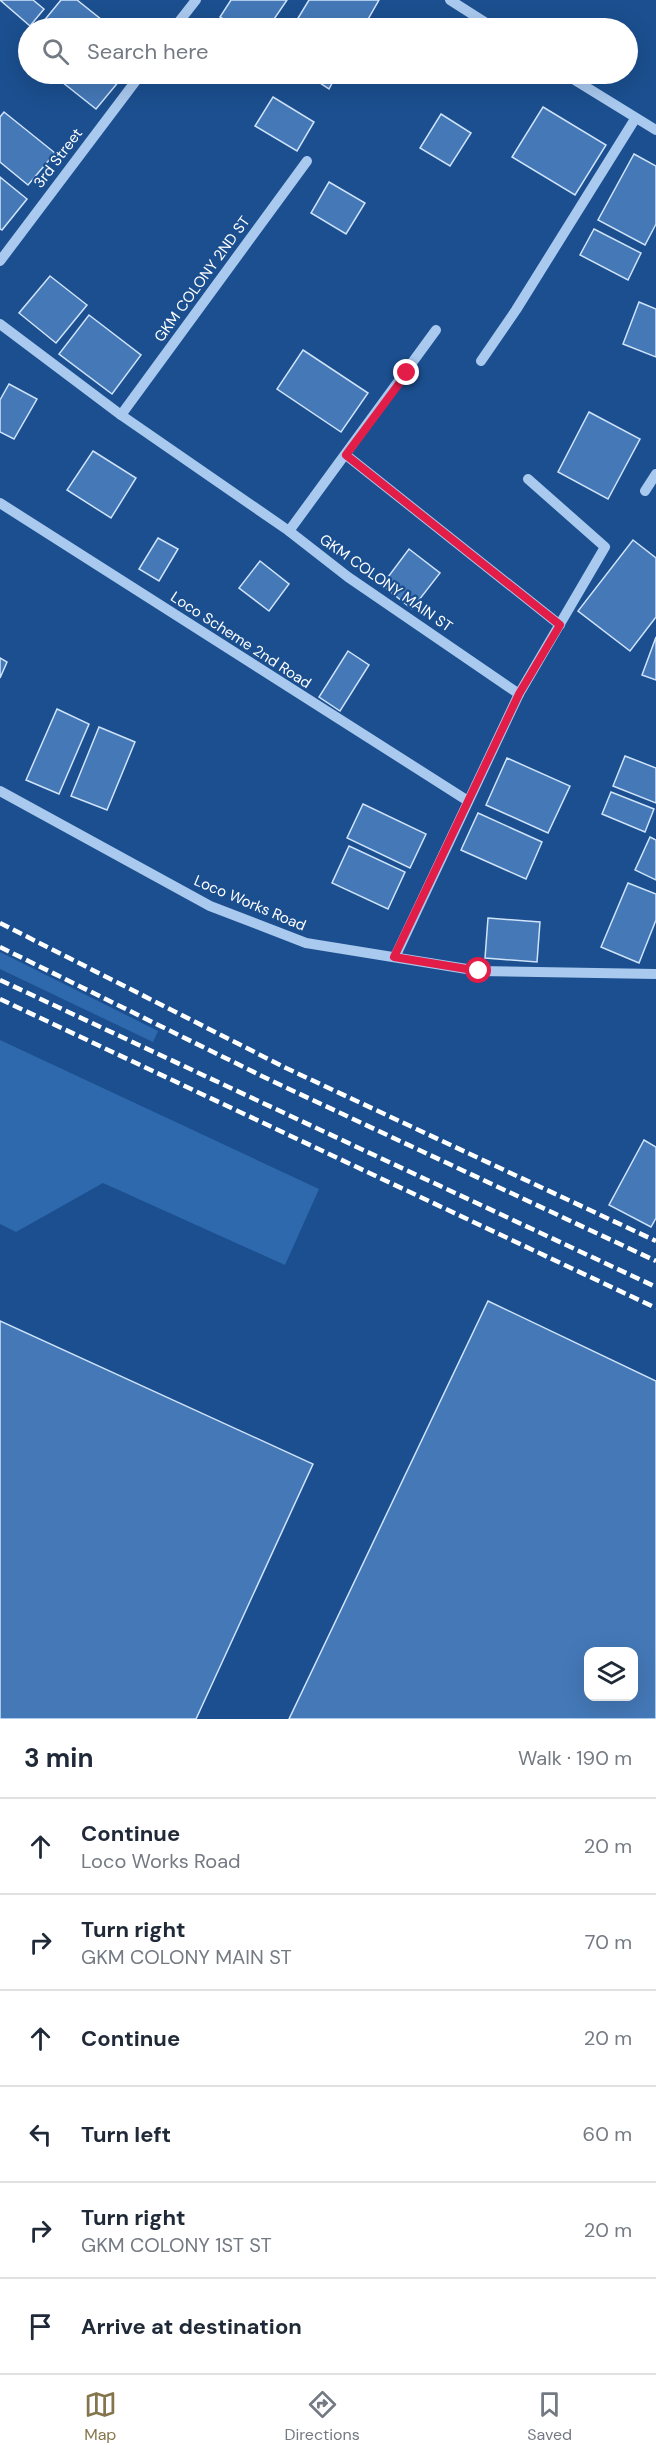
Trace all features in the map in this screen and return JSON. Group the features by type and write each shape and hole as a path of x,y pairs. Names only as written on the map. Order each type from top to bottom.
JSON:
{"street":[{"path":"182,18 196,0"},
{"path":"450,0 478,18"},
{"name":"3rd Street","path":"0,261 133,84"},
{"path":"581,84 656,130"},
{"path":"480,361 516,310 635,119"},
{"name":"GKM COLONY 2ND ST","path":"121,415 307,161"},
{"name":"GKM COLONY MAIN ST","path":"0,324 121,415 289,531 348,577 519,694"},
{"path":"289,531 436,330"},
{"path":"346,455 560,625"},
{"path":"645,490 656,474"},
{"path":"394,957 519,694 605,548 528,479"},
{"name":"Loco Scheme 2nd Road","path":"0,503 468,801"},
{"name":"Loco Works Road","path":"0,791 210,906 306,943 479,971 655,971"}],"shaded area":[{"path":"0,952 158,1031 153,1042 0,969"},
{"path":"0,1040 319,1189 285,1265 103,1183 16,1232 0,1224"}],"building":[{"path":"0,0 33,0 44,9 37,18 21,18"},
{"path":"61,0 77,0 100,18 46,18"},
{"path":"231,0 287,0 275,18 220,17"},
{"path":"309,0 379,0 369,18 298,18"},
{"path":"65,84 117,84 96,109"},
{"path":"321,84 332,84 329,89"},
{"path":"273,97 314,122 297,151 255,126"},
{"path":"543,107 606,145 575,195 512,157"},
{"path":"4,112 55,153 28,185 0,162 0,117"},
{"path":"441,114 471,133 450,166 420,148"},
{"path":"634,154 656,166 656,224 645,245 598,220"},
{"path":"0,177 27,199 2,230 0,229"},
{"path":"329,182 365,203 346,234 311,213"},
{"path":"594,229 641,253 628,280 580,255"},
{"path":"50,276 87,305 56,343 19,313"},
{"path":"639,302 656,309 656,357 623,344"},
{"path":"89,315 141,355 112,394 59,354"},
{"path":"303,350 368,393 341,432 277,389"},
{"path":"9,384 37,399 14,439 0,432 0,400"},
{"path":"589,412 640,439 608,499 558,472"},
{"path":"93,451 136,478 111,518 67,490"},
{"path":"158,538 178,549 159,581 139,569"},
{"path":"633,540 656,558 656,617 630,651 578,611"},
{"path":"409,549 440,573 412,609 382,585"},
{"path":"260,561 289,584 269,611 239,588"},
{"path":"656,637 656,680 642,675"},
{"path":"348,651 369,665 340,711 319,697"},
{"path":"0,658 7,662 0,678"},
{"path":"57,709 89,724 59,794 26,780"},
{"path":"99,727 135,742 107,810 71,796"},
{"path":"625,756 656,768 656,803 613,786"},
{"path":"507,758 570,786 548,833 486,805"},
{"path":"611,792 654,809 645,832 602,814"},
{"path":"363,804 426,834 410,868 347,838"},
{"path":"478,813 542,842 526,879 461,850"},
{"path":"650,837 656,840 656,880 635,870"},
{"path":"349,846 405,872 388,909 332,883"},
{"path":"628,883 656,894 656,920 639,963 601,947"},
{"path":"488,918 540,922 537,962 485,958"},
{"path":"644,1140 656,1147 656,1218 651,1227 609,1205"},
{"path":"488,1301 656,1381 656,1719 289,1719"},
{"path":"0,1321 313,1464 196,1719 0,1719"}],"railway":[{"path":"0,923 286,1068 656,1241"},
{"path":"0,947 272,1081 656,1261"},
{"path":"0,980 656,1287"},
{"path":"0,999 656,1308"}],"route":[{"path":"407,373 346,455 560,625 519,694 394,957 479,971"}]}
